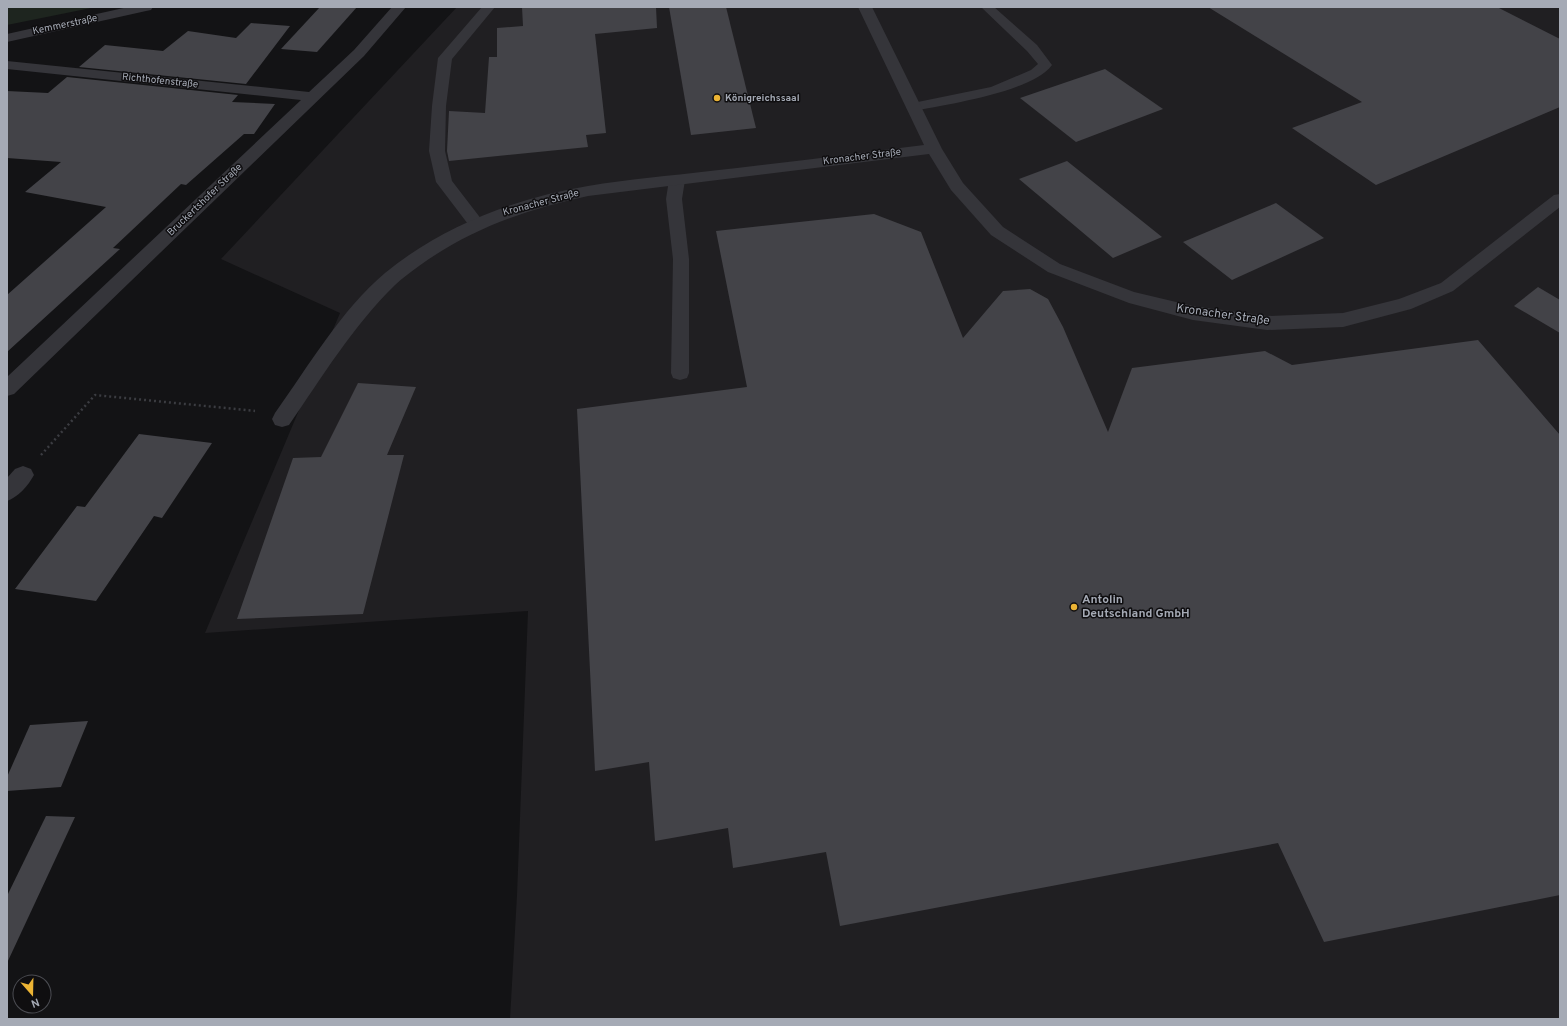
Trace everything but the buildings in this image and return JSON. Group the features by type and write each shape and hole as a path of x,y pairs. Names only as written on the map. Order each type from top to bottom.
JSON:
{"street":[{"name":"Kemmerstraße","path":"7,38 146,7"},
{"name":"Bruckertshofer Straße","path":"7,389 359,53 399,7"},
{"name":"Kronacher Straße","path":"866,7 934,149 957,186 997,231 1054,268 1129,297 1193,313 1267,323 1343,320 1404,304 1447,287 1560,199"},
{"name":"Richthofenstraße","path":"7,65 312,97"},
{"name":"Kronacher Straße","path":"284,417 348,325 385,283 427,250 459,232 495,216 554,197 588,190 934,149"},
{"path":"7,492 23,475"}],"lane":[{"path":"477,224 444,182 437,151 439,106 445,58 490,7"},
{"path":"913,107 995,90 1036,73 1045,65 1032,48 987,7"},
{"path":"677,180 674,199 681,259 680,373"}],"path":[{"path":"23,475 95,395 284,417"}],"shaded area":[{"path":"7,7 96,7 7,25"},
{"path":"457,7 1560,7 1560,1019 510,1019 517,895 528,611 205,633 340,313 221,259"}],"place":[{"name":"Königreichssaal","path":"717,98"},
{"name":"Antolin Deutschland GmbH","path":"1074,607"}]}
